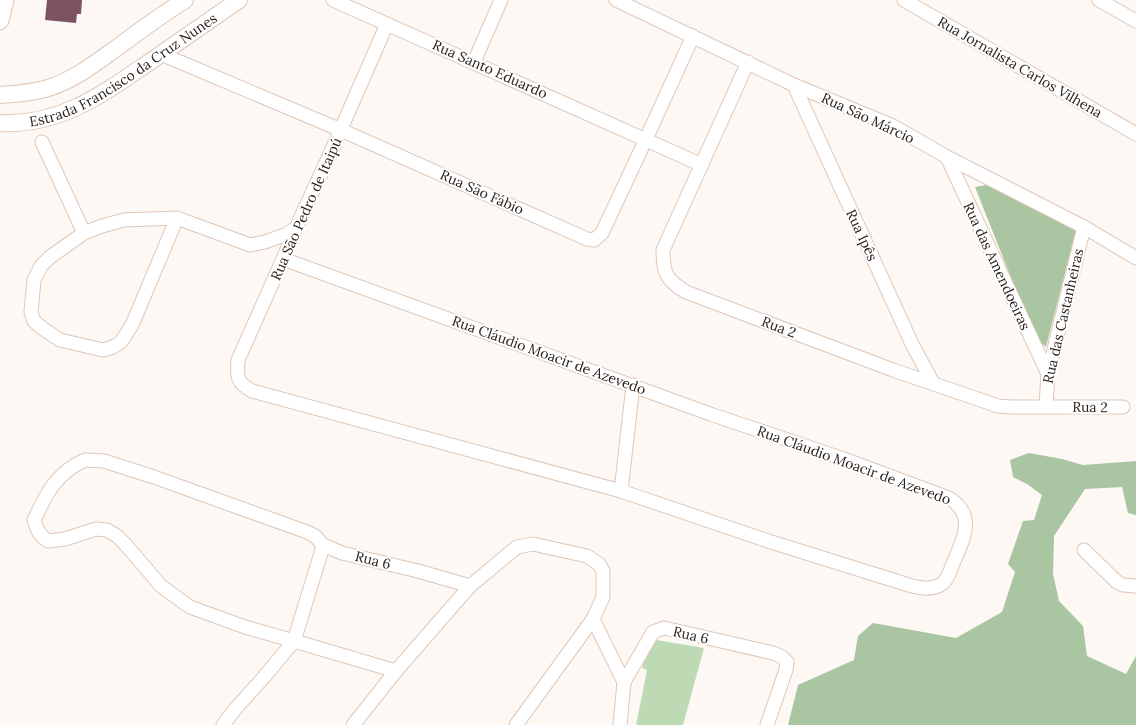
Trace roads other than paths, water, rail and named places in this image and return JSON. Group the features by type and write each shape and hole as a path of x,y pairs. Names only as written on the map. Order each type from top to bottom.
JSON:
{"main road":[{"name":"Estrada Francisco da Cruz Nunes","path":"0,95 22,94 47,89 72,78 184,0"},
{"name":"Estrada Francisco da Cruz Nunes","path":"0,123 36,121 57,116 79,107 107,91 239,0"}],"street":[{"path":"0,23 2,21 7,0"},
{"name":"Rua Santo Eduardo","path":"333,0 702,165"},
{"path":"474,62 501,0"},
{"name":"Rua São Márcio","path":"616,0 794,85 893,126 947,158 1084,227 1136,258"},
{"name":"Rua Jornalista Carlos Vilhena","path":"904,0 1136,134"},
{"path":"1099,0 1136,21"},
{"name":"Rua São Pedro de Itaipú","path":"252,391 240,383 237,376 238,360 388,24"},
{"name":"Rua São Fábio","path":"161,54 341,130 587,239 594,240 602,233 692,36"},
{"name":"Rua 2","path":"748,62 663,250 663,265 666,273 674,285 686,292 893,370 998,406 1123,408"},
{"name":"Rua Ipês","path":"794,85 912,344 933,384"},
{"path":"42,142 84,233"},
{"name":"Rua das Amendoeiras","path":"947,158 1048,374"},
{"path":"177,218 132,325 121,342 113,347 103,350 60,340 34,321 31,312 34,280 41,266 50,257 84,233 102,226 124,220 177,218 250,245 287,234 296,228"},
{"name":"Rua das Castanheiras","path":"1046,407 1048,374 1084,227"},
{"name":"Rua Cláudio Moacir de Azevedo","path":"252,391 621,491 768,541 926,589 935,587 945,581 964,538 966,523 963,511 949,498 844,459 713,415 283,260"},
{"path":"621,491 633,385"},
{"name":"Rua 6","path":"294,641 245,627 190,607 161,586 126,545 117,536 107,530 96,529 65,539 48,541 38,532 34,520 53,483 75,464 85,460 104,461 154,477 307,532 315,536 323,545 342,553 418,571 470,586"},
{"path":"354,725 396,671 470,586 517,548 533,544 587,556 599,564 603,571 603,597 594,619 516,725"},
{"path":"223,725 294,641 323,545"},
{"path":"1084,550 1117,582 1124,585 1136,586"},
{"path":"594,619 624,682 620,725"},
{"name":"Rua 6","path":"624,682 653,632 664,628 773,653 782,657 787,662 786,670 767,725"},
{"path":"294,641 396,671"}]}
